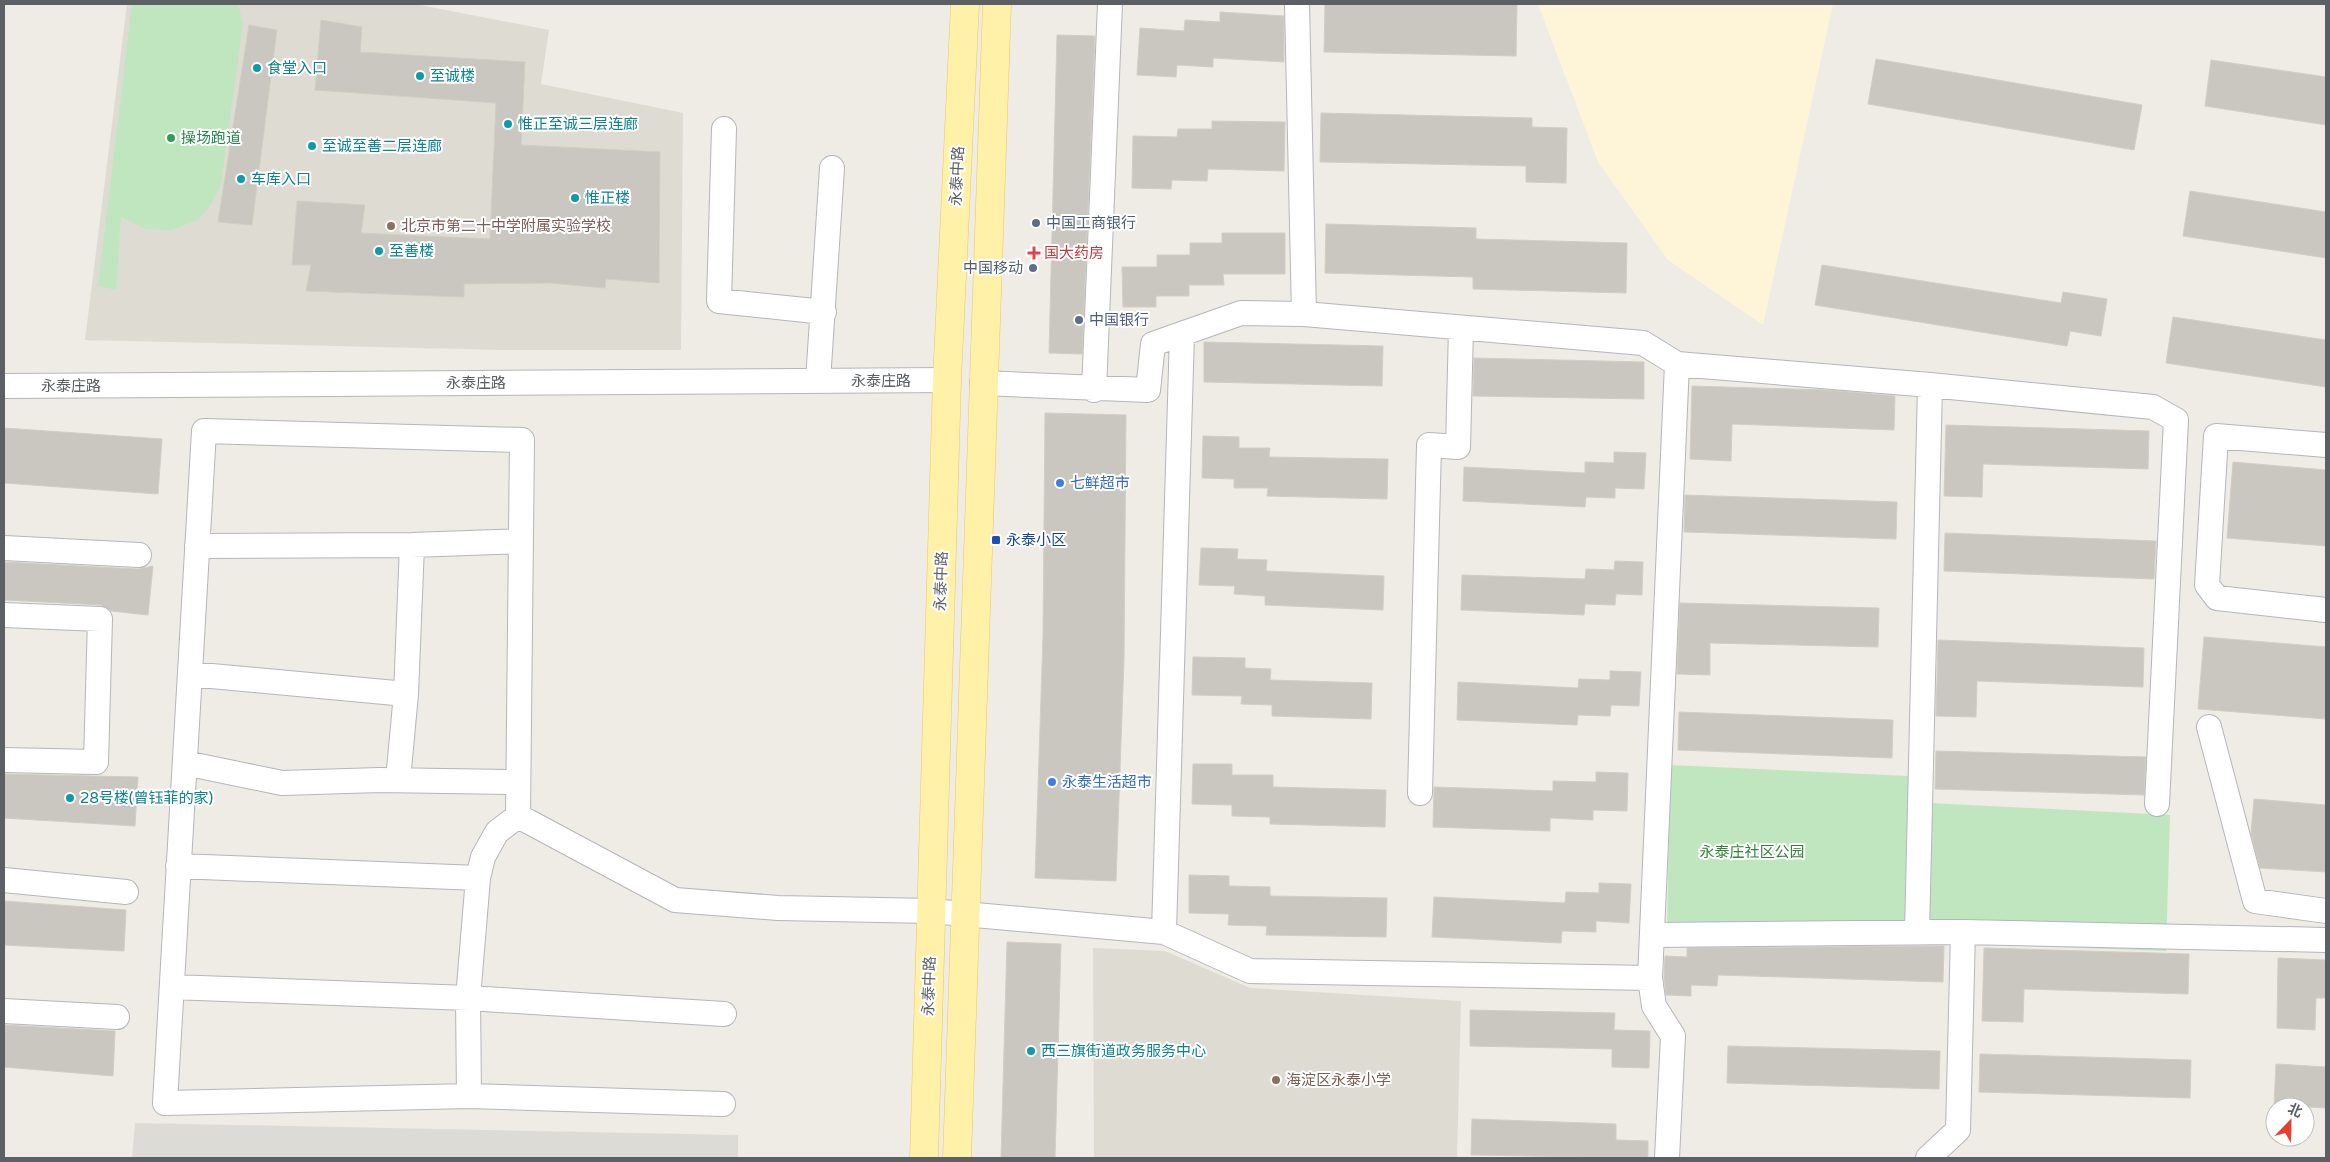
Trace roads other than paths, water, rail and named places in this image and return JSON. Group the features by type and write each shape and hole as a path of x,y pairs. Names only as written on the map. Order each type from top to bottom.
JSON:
{"main road":[{"name":"永泰中路","path":"924,1158 948,380 964,4"},
{"path":"957,1158 982,383 997,4"}],"street":[{"path":"1094,390 1110,4"},
{"path":"1297,4 1304,314"},
{"path":"724,129 719,301 824,312"},
{"path":"818,381 832,168"},
{"path":"982,383 1094,390 1148,390 1152,344 1241,313 1304,314 1644,343 1677,364 1930,385 2154,407 2176,420 2157,804"},
{"path":"1420,793 1428,445 1458,447 1461,328"},
{"path":"1164,932 1182,334"},
{"path":"1668,1158 1673,1036 1654,1006 1650,978 1677,364"},
{"name":"永泰庄路","path":"4,386 948,380"},
{"path":"1930,385 1917,932 2326,940"},
{"path":"518,816 522,440 204,431 165,1103 469,1096 723,1104"},
{"path":"2326,445 2216,436 2207,585 2217,598 2326,610"},
{"path":"197,546 412,545 521,540"},
{"path":"398,780 406,694 412,545"},
{"path":"4,548 140,555"},
{"path":"4,615 100,619 96,762 4,760"},
{"path":"190,674 406,694"},
{"path":"2209,727 2255,901 2326,911"},
{"path":"184,763 282,783 398,780 518,782"},
{"path":"518,816 675,900 778,908 931,911 1164,932 1250,971 1650,978"},
{"path":"469,1096 468,998 478,878 483,856 497,832 518,816"},
{"path":"178,866 478,878"},
{"path":"4,880 126,892"},
{"path":"1652,935 1963,932"},
{"path":"1928,1158 1958,1130 1963,932"},
{"path":"172,987 468,998 724,1014"},
{"path":"4,1011 117,1017"}],"place":[{"name":"食堂入口","path":"257,68"},
{"name":"至诚楼","path":"420,76"},
{"name":"惟正至诚三层连廊","path":"508,124"},
{"name":"操场跑道","path":"171,138"},
{"name":"至诚至善二层连廊","path":"312,146"},
{"name":"车库入口","path":"241,179"},
{"name":"惟正楼","path":"575,198"},
{"name":"中国工商银行","path":"1036,223"},
{"name":"北京市第二十中学附属实验学校","path":"391,226"},
{"name":"至善楼","path":"379,251"},
{"name":"国大药房","path":"1034,253"},
{"name":"中国移动","path":"1033,268"},
{"name":"中国银行","path":"1079,320"},
{"name":"七鲜超市","path":"1060,483"},
{"name":"永泰小区","path":"996,540"},
{"name":"永泰生活超市","path":"1052,782"},
{"name":"28号楼(曾钰菲的家)","path":"70,798"},
{"name":"西三旗街道政务服务中心","path":"1031,1051"},
{"name":"海淀区永泰小学","path":"1276,1080"}],"park label":[{"name":"永泰庄社区公园","path":"1752,852"}]}
